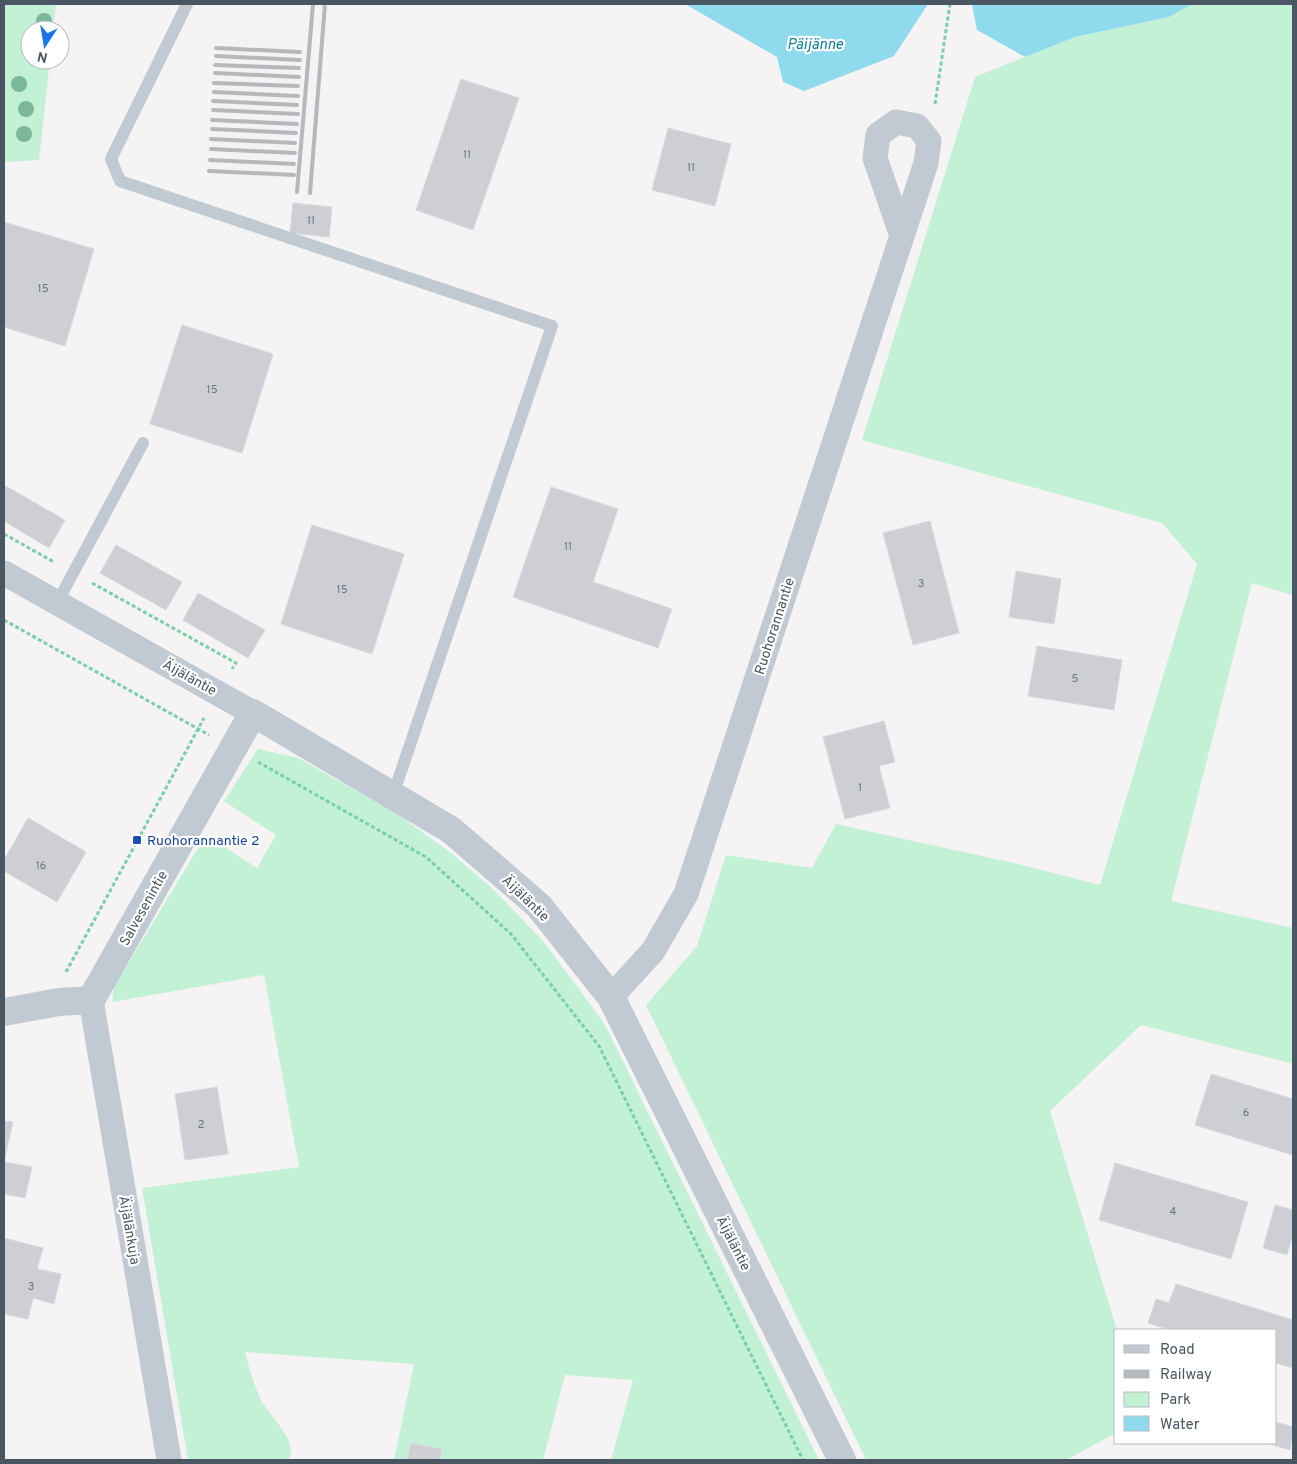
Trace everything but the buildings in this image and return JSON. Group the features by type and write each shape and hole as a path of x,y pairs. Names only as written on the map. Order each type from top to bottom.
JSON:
{"street":[{"path":"902,236 876,158 878,135 896,122 917,126 929,142"},
{"name":"Ruohorannantie","path":"611,998 653,951 686,894 926,163 929,142"},
{"name":"Äijäläntie","path":"4,573 252,713 451,830 539,906 611,998 842,1460"},
{"name":"Salvesenintie","path":"91,1000 252,713"},
{"path":"4,1012 59,1002 91,1000"},
{"name":"Äijälänkuja","path":"91,1000 169,1460"}],"lane":[{"path":"187,4 111,159 120,181 552,326 393,795"},
{"path":"57,603 143,443"}],"path":[{"path":"929,142 950,4"},
{"path":"4,620 426,857 511,934 599,1046 803,1460"},
{"path":"62,981 198,729"}],"green space":[{"path":"4,4 56,4 54,20 20,20 20,70 49,70 39,160 4,162"},
{"path":"1192,4 1293,4 1293,595 1252,583 1171,901 1293,928 1293,1064 1141,1025 1050,1111 1117,1329 1114,1329 1114,1434 1066,1460 866,1460 646,1005 697,946 726,855 812,868 836,824 1022,865 1100,885 1197,564 1162,523 862,440 975,77 1075,37 1169,17"},
{"path":"258,749 298,758 396,813 451,853 495,891 543,941 604,1023 819,1460 611,1460 633,1380 565,1375 543,1460 394,1460 414,1364 245,1352 260,1398 290,1444 289,1460 188,1460 142,1188 299,1167 264,975 112,1002 114,987 206,835 257,868 276,835 224,801"}],"water":[{"name":"Päijänne","path":"685,4 928,4 894,56 804,91 783,82 777,57"},
{"path":"972,4 1192,4 1169,17 1075,37 1025,57 977,30"}],"railway":[{"path":"297,192 313,4"},
{"path":"310,193 325,4"},
{"path":"216,48 300,52"},
{"path":"216,56 300,60"},
{"path":"215,65 299,68"},
{"path":"215,73 299,77"},
{"path":"214,83 298,86"},
{"path":"214,92 298,96"},
{"path":"213,101 297,105"},
{"path":"213,110 298,114"},
{"path":"212,120 297,124"},
{"path":"212,129 296,133"},
{"path":"211,139 295,143"},
{"path":"211,149 295,153"},
{"path":"210,160 294,164"},
{"path":"209,171 294,175"}],"place":[{"name":"Ruohorannantie 2","path":"137,840"}]}
